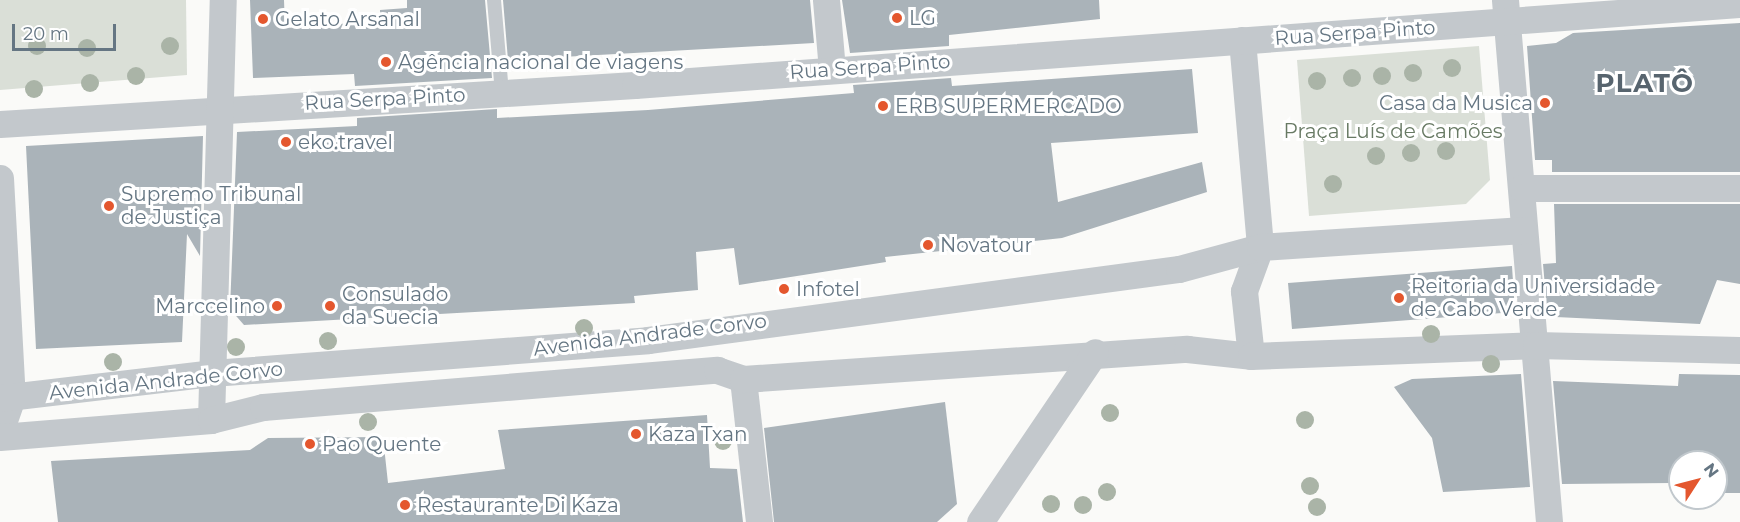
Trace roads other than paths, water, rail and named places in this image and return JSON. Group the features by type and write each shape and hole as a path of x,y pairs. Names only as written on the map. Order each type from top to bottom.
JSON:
{"street":[{"path":"211,420 223,0"},
{"path":"826,0 832,70"},
{"name":"Rua Serpa Pinto","path":"0,123 221,107 501,93 1242,40 1505,11 1740,4"},
{"path":"1505,11 1536,345 1549,522"},
{"path":"1242,40 1260,247 1244,291 1251,356"},
{"path":"0,178 6,398 0,431"},
{"path":"1522,188 1740,188"},
{"name":"Avenida Andrade Corvo","path":"6,398 212,373 648,340 1179,269 1260,247 1524,230"},
{"name":"Avenida Andrade Corvo","path":"0,437 211,420 263,407 717,370 743,380 1095,352 1187,349 1251,356 1536,345 1740,350"},
{"path":"980,522 1095,352"},
{"path":"743,380 759,522"}],"lane":[{"path":"494,0 501,93"}],"place":[{"name":"LG","path":"897,18"},
{"name":"Gelato Arsanal","path":"263,19"},
{"name":"Agência nacional de viagens","path":"386,62"},
{"name":"Casa da Musica","path":"1545,103"},
{"name":"ERB SUPERMERCADO","path":"883,106"},
{"name":"eko.travel","path":"286,142"},
{"name":"Supremo Tribunal de Justiça","path":"109,206"},
{"name":"Novatour","path":"928,245"},
{"name":"Infotel","path":"784,289"},
{"name":"Reitoria da Universidade de Cabo Verde","path":"1399,298"},
{"name":"Marccelino","path":"277,306"},
{"name":"Consulado da Suecia","path":"330,306"},
{"name":"Kaza Txan","path":"636,434"},
{"name":"Pao Quente","path":"310,444"},
{"name":"Restaurante Di Kaza","path":"405,505"}],"district":[{"name":"PLATÔ","path":"1645,84"}],"park label":[{"name":"Praça Luís de Camões","path":"1393,131"}]}
